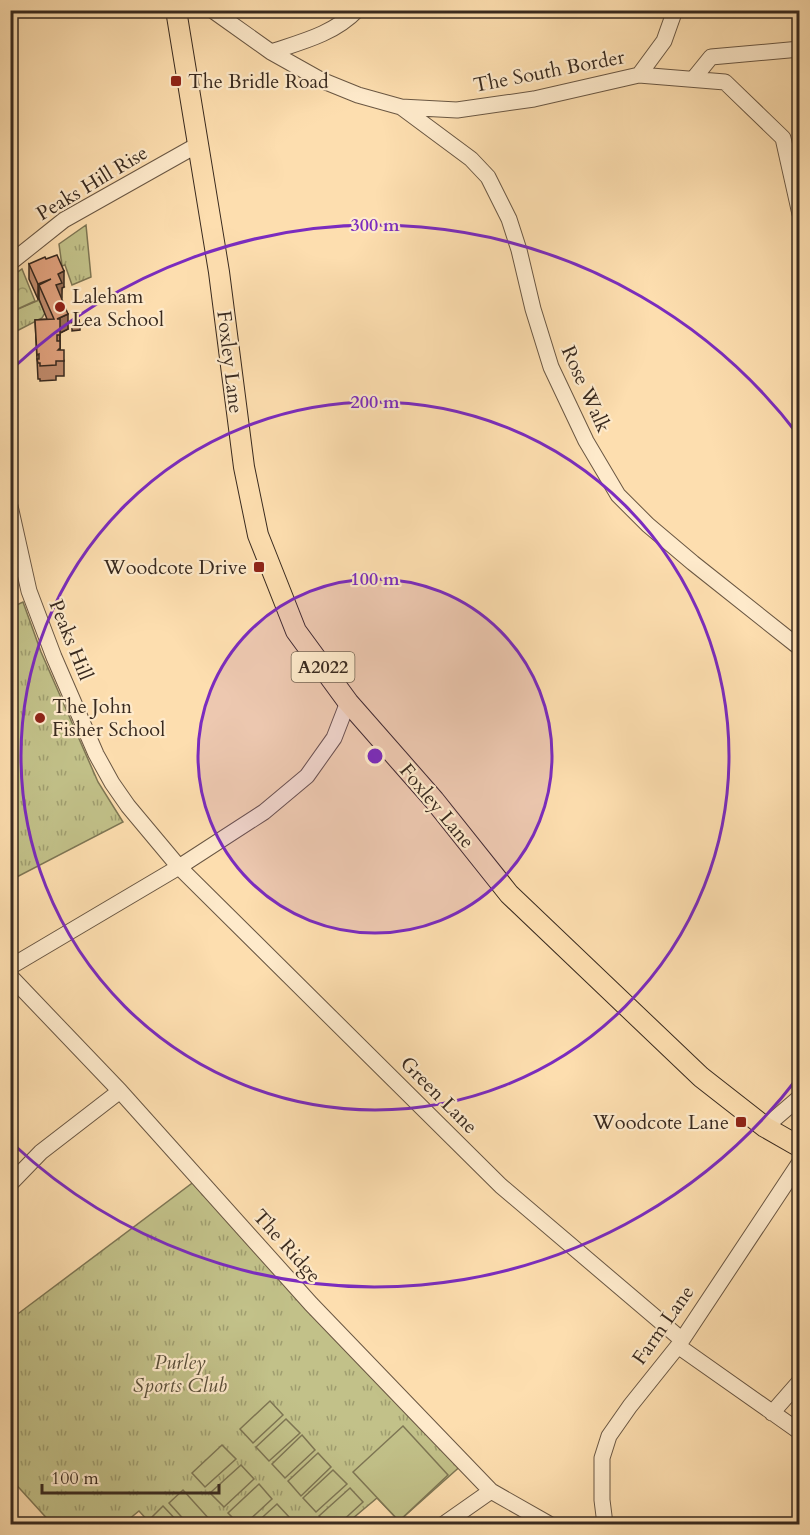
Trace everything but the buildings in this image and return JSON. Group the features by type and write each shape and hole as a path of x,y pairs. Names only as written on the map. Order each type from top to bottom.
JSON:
{"main road":[{"name":"Foxley Lane","path":"176,10 219,272 244,467 258,535 296,631 348,702 434,800 509,894 700,1077 765,1127 800,1147"}],"street":[{"name":"The South Border","path":"212,10 271,52 321,80 401,107 457,110 523,101 639,75 725,82 783,138 800,214"},
{"path":"271,52 330,31 348,20 357,10"},
{"path":"639,75 664,41 675,10"},
{"path":"694,78 711,57 800,49"},
{"name":"Rose Walk","path":"401,107 471,159 488,177 500,199 512,230 551,367 586,441 618,495 648,525 693,563 800,648"},
{"name":"Peaks Hill Rise","path":"10,263 64,220 199,144"},
{"name":"Peaks Hill","path":"10,506 15,547 29,591 54,657 96,754 128,806 180,867"},
{"path":"10,967 180,867 264,812 307,776 334,738 348,702"},
{"name":"Green Lane","path":"180,867 501,1186 680,1342 800,1432"},
{"name":"The Ridge","path":"10,976 120,1091 311,1304 491,1491 549,1524"},
{"path":"10,1184 41,1152 120,1091"},
{"path":"765,1127 800,1097"},
{"name":"Farm Lane","path":"605,1524 602,1500 602,1458 609,1436 680,1342 800,1162"},
{"path":"772,1413 800,1382"},
{"path":"444,1524 491,1491"}],"green space":[{"path":"86,225 91,277 72,285 65,265 62,266 59,244"},
{"path":"22,269 35,301 11,312 11,277"},
{"path":"39,300 45,313 42,318 11,334 11,312"},
{"name":"The John Fisher School","path":"23,602 41,652 98,782 123,822 11,880 10,608"},
{"name":"Purley Sports Club","path":"199,1178 464,1463 399,1521 377,1498 346,1524 230,1524 227,1521 223,1524 151,1524 139,1511 123,1524 52,1524 11,1479 11,1388 16,1382 11,1377 11,1319"},
{"path":"270,1401 283,1415 253,1443 240,1429"},
{"path":"286,1419 300,1433 269,1461 256,1447"},
{"path":"403,1426 448,1475 399,1521 353,1472"},
{"path":"302,1435 315,1450 285,1478 272,1464"},
{"path":"222,1445 236,1459 205,1487 192,1473"},
{"path":"318,1453 331,1467 301,1496 288,1481"},
{"path":"241,1465 254,1479 224,1507 210,1493"},
{"path":"333,1470 347,1484 316,1512 303,1498"},
{"path":"259,1484 272,1499 245,1524 239,1524 228,1513"},
{"path":"350,1488 363,1502 339,1524 327,1524 319,1516"},
{"path":"183,1490 211,1521 206,1524 188,1524 169,1503"},
{"path":"277,1504 290,1518 284,1524 255,1524"},
{"path":"163,1506 180,1524 153,1524 149,1520"}],"place":[{"name":"The Bridle Road","path":"176,81"},
{"name":"Laleham Lea School","path":"60,307"},
{"name":"Woodcote Drive","path":"259,567"},
{"name":"The John Fisher School","path":"40,718"},
{"name":"Woodcote Lane","path":"741,1122"}]}
